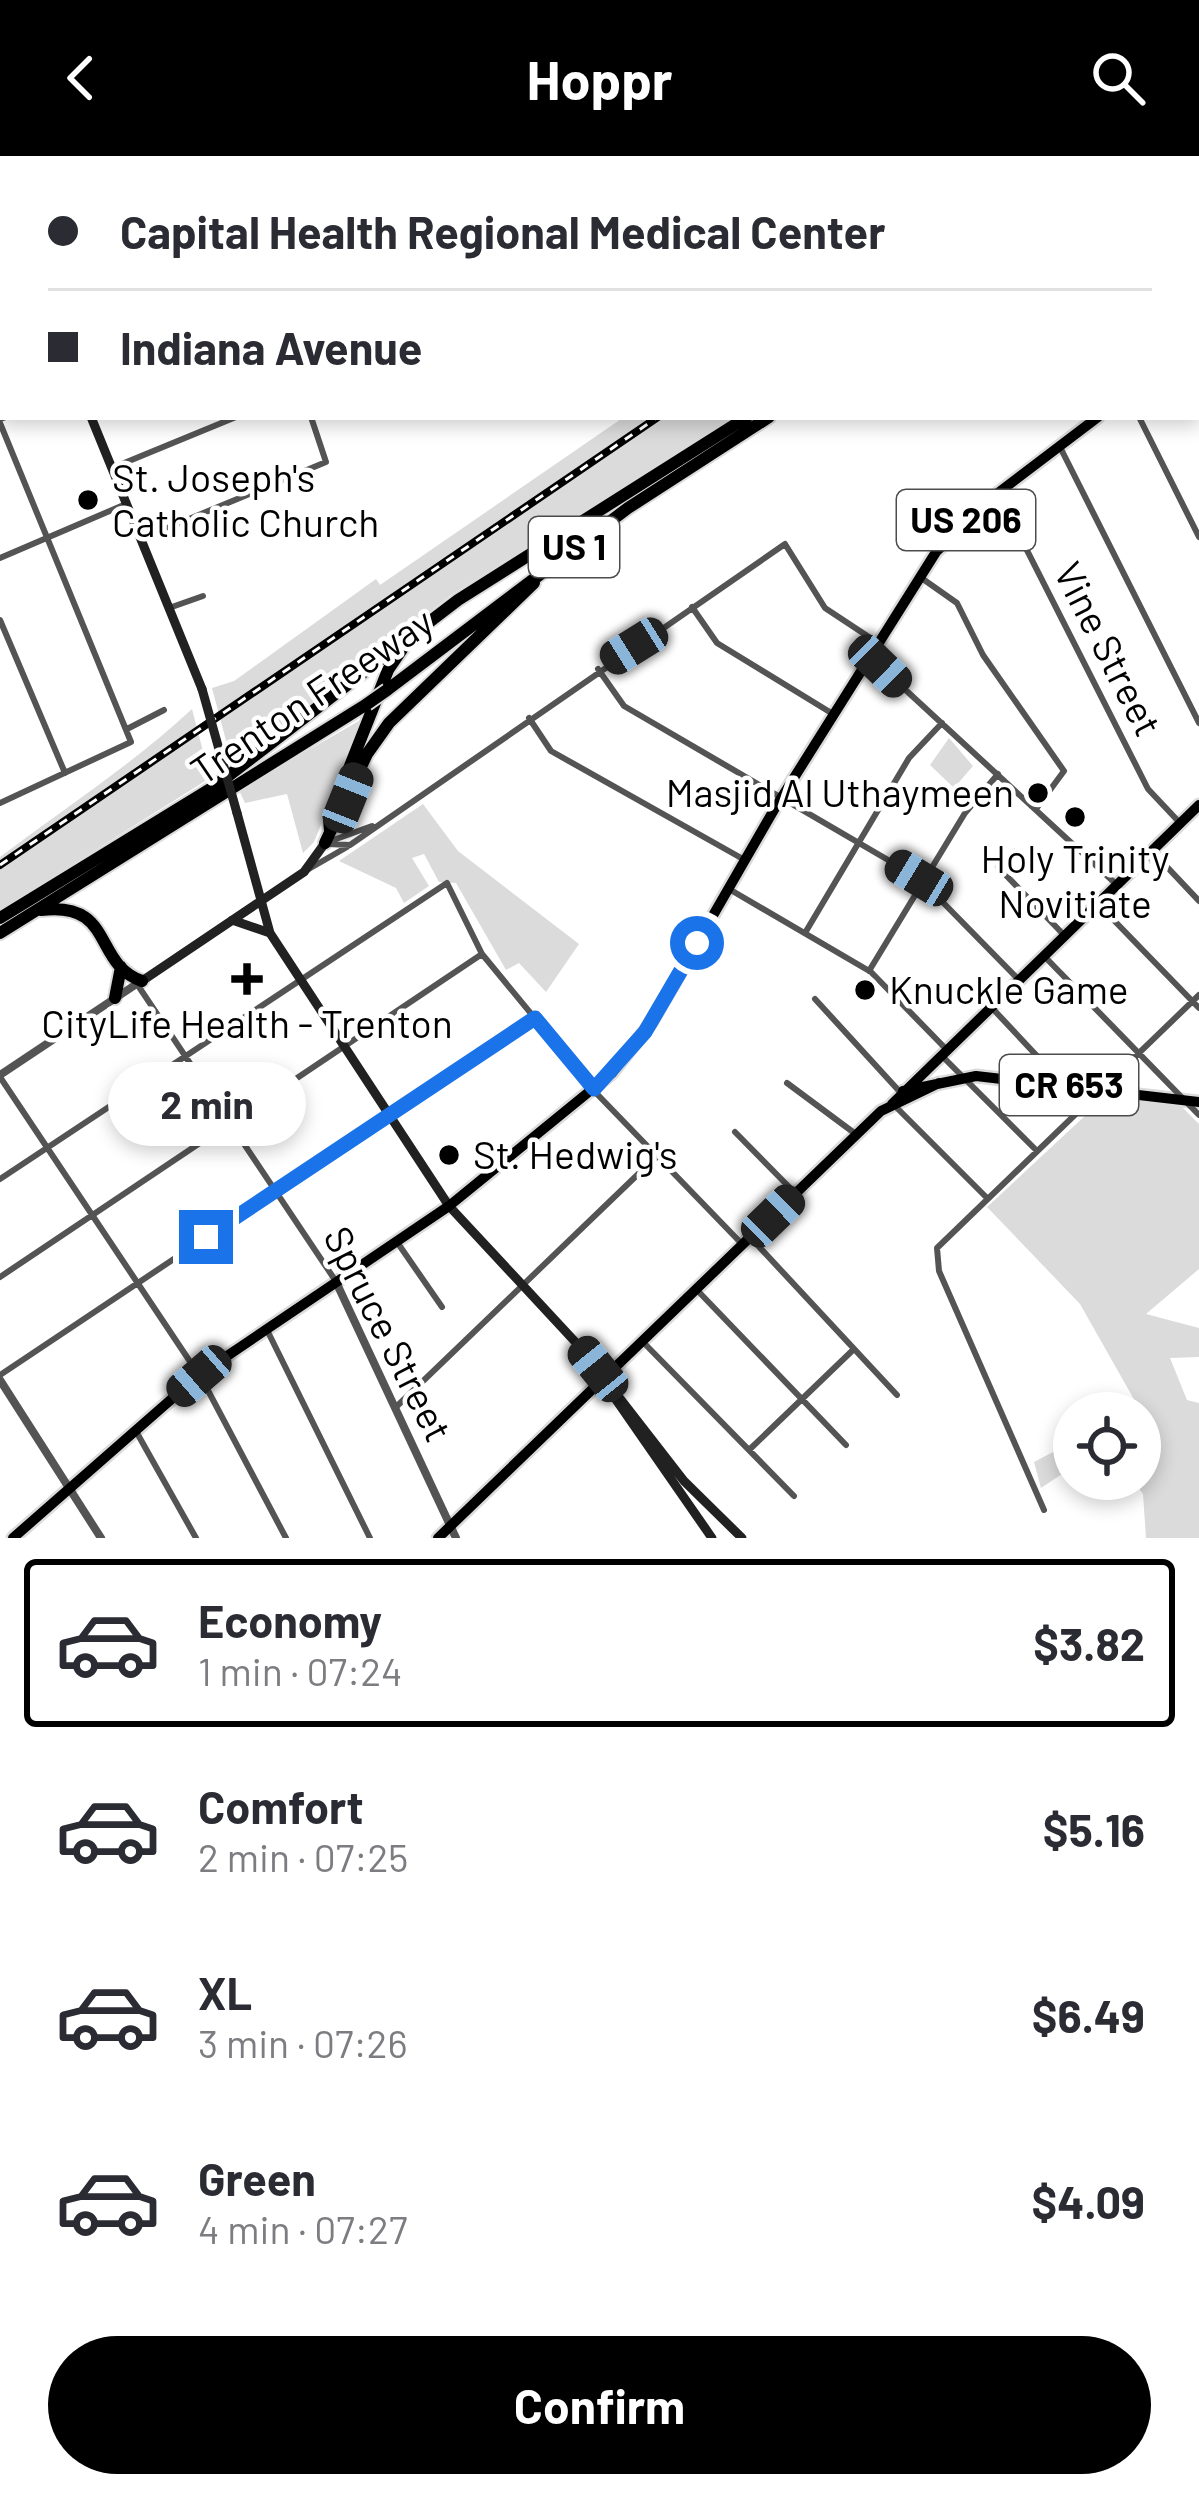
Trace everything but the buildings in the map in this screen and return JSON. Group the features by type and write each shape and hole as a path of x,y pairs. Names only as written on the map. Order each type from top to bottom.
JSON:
{"highway":[{"name":"Trenton Freeway","path":"0,918 215,786 418,628 742,420"},
{"name":"Trenton Freeway","path":"0,933 367,704 555,560 765,420"},
{"path":"328,837 367,754 389,723 555,560"},
{"path":"328,837 329,819 381,686 418,628"},
{"path":"341,813 342,825 352,838"},
{"path":"34,913 66,909 85,915 121,965 140,982"},
{"path":"115,998 121,965"}],"main road":[{"path":"92,420 202,689 270,933 448,1206 604,1378 684,1481 736,1535"},
{"name":"US 206","path":"2,1538 44,1509 199,1376 448,1206 594,1089 645,1032 783,796 941,545 998,493 1094,420"},
{"path":"438,1538 453,1532 604,1378 1199,805"},
{"path":"140,982 304,872 328,837"},
{"path":"232,920 270,933"},
{"name":"CR 653","path":"899,1092 966,1078 1065,1084 1199,1102"},
{"name":"CR 653","path":"892,1104 939,1083"},
{"path":"604,1378 615,1401 712,1538"},
{"path":"584,1398 615,1401"},
{"path":"675,1489 684,1481"},
{"path":"13,1538 44,1509"}],"street":[{"path":"0,803 131,742 1,420"},
{"path":"111,468 229,420"},
{"path":"141,539 328,461 312,420"},
{"path":"1140,420 1199,537"},
{"path":"1058,444 1199,723"},
{"name":"Vine Street","path":"998,493 1148,789 1180,823"},
{"path":"0,558 126,504"},
{"path":"304,872 788,544 824,608 878,643"},
{"path":"920,577 957,603 983,655 1064,771 1036,809"},
{"path":"169,608 203,596"},
{"path":"692,607 717,643 833,714"},
{"path":"0,620 65,773"},
{"path":"869,657 1116,884"},
{"path":"598,669 624,706 923,881 1018,979"},
{"path":"127,729 164,710"},
{"path":"529,718 551,751 745,860"},
{"path":"805,934 909,758 942,722"},
{"path":"868,970 972,802 998,774"},
{"path":"328,837 352,838 375,825"},
{"path":"328,837 352,838"},
{"path":"1152,851 1199,901"},
{"path":"1014,852 998,867 1064,935"},
{"path":"0,1179 447,884 482,954 594,1089 897,1395"},
{"path":"729,889 868,970 1037,1151"},
{"path":"1044,1510 936,1263 941,1241 1197,1002 1097,903"},
{"path":"0,1277 482,954"},
{"path":"1044,955 1199,1115"},
{"path":"140,982 0,1076 199,1376 286,1538"},
{"name":"Spruce Street","path":"140,982 337,1284 453,1532"},
{"path":"815,999 899,1092"},
{"path":"990,1007 1084,1106"},
{"path":"101,1538 0,1377 535,1018"},
{"path":"787,1083 857,1135"},
{"path":"892,1104 987,1198"},
{"path":"735,1132 796,1194"},
{"path":"395,1408 658,1155"},
{"path":"397,1242 442,1307"},
{"path":"696,1289 847,1444"},
{"path":"267,1330 370,1538"},
{"path":"643,1342 794,1496"},
{"path":"749,1450 854,1349"},
{"path":"135,1430 196,1538"}],"shaded area":[{"path":"620,420 729,420 451,595 233,767 212,688 234,681 376,579 380,585"},
{"path":"192,709 210,778 0,910 0,857"},
{"path":"364,718 314,842 303,853 287,794 245,803 239,790"},
{"path":"949,738 973,766 954,788 930,765"},
{"path":"423,804 458,851 579,944 546,992 519,963 506,970 456,883 439,882 424,854 412,858 429,886 404,903 396,888 339,861"},
{"path":"1102,1100 1182,1107 1199,1124 1199,1269 1146,1314 1199,1328 1199,1357 1170,1358 1187,1400 1199,1403 1199,1538 1146,1538 1143,1500 1161,1500 1161,1392 1130,1392 1080,1304 987,1207"},
{"path":"1053,1452 1053,1480 1041,1488 1034,1462"}],"railway":[{"path":"0,865 654,420"}],"place":[{"name":"St. Joseph's Catholic Church","path":"88,500"},
{"name":"Masjid Al Uthaymeen","path":"1038,793"},
{"name":"Holy Trinity Novitiate","path":"1075,817"},
{"name":"CityLife Health - Trenton","path":"247,979"},
{"name":"Knuckle Game","path":"865,990"},
{"name":"St. Hedwig's","path":"449,1155"}],"route":[{"path":"206,1237 535,1018 594,1089 645,1032 697,943"}]}
